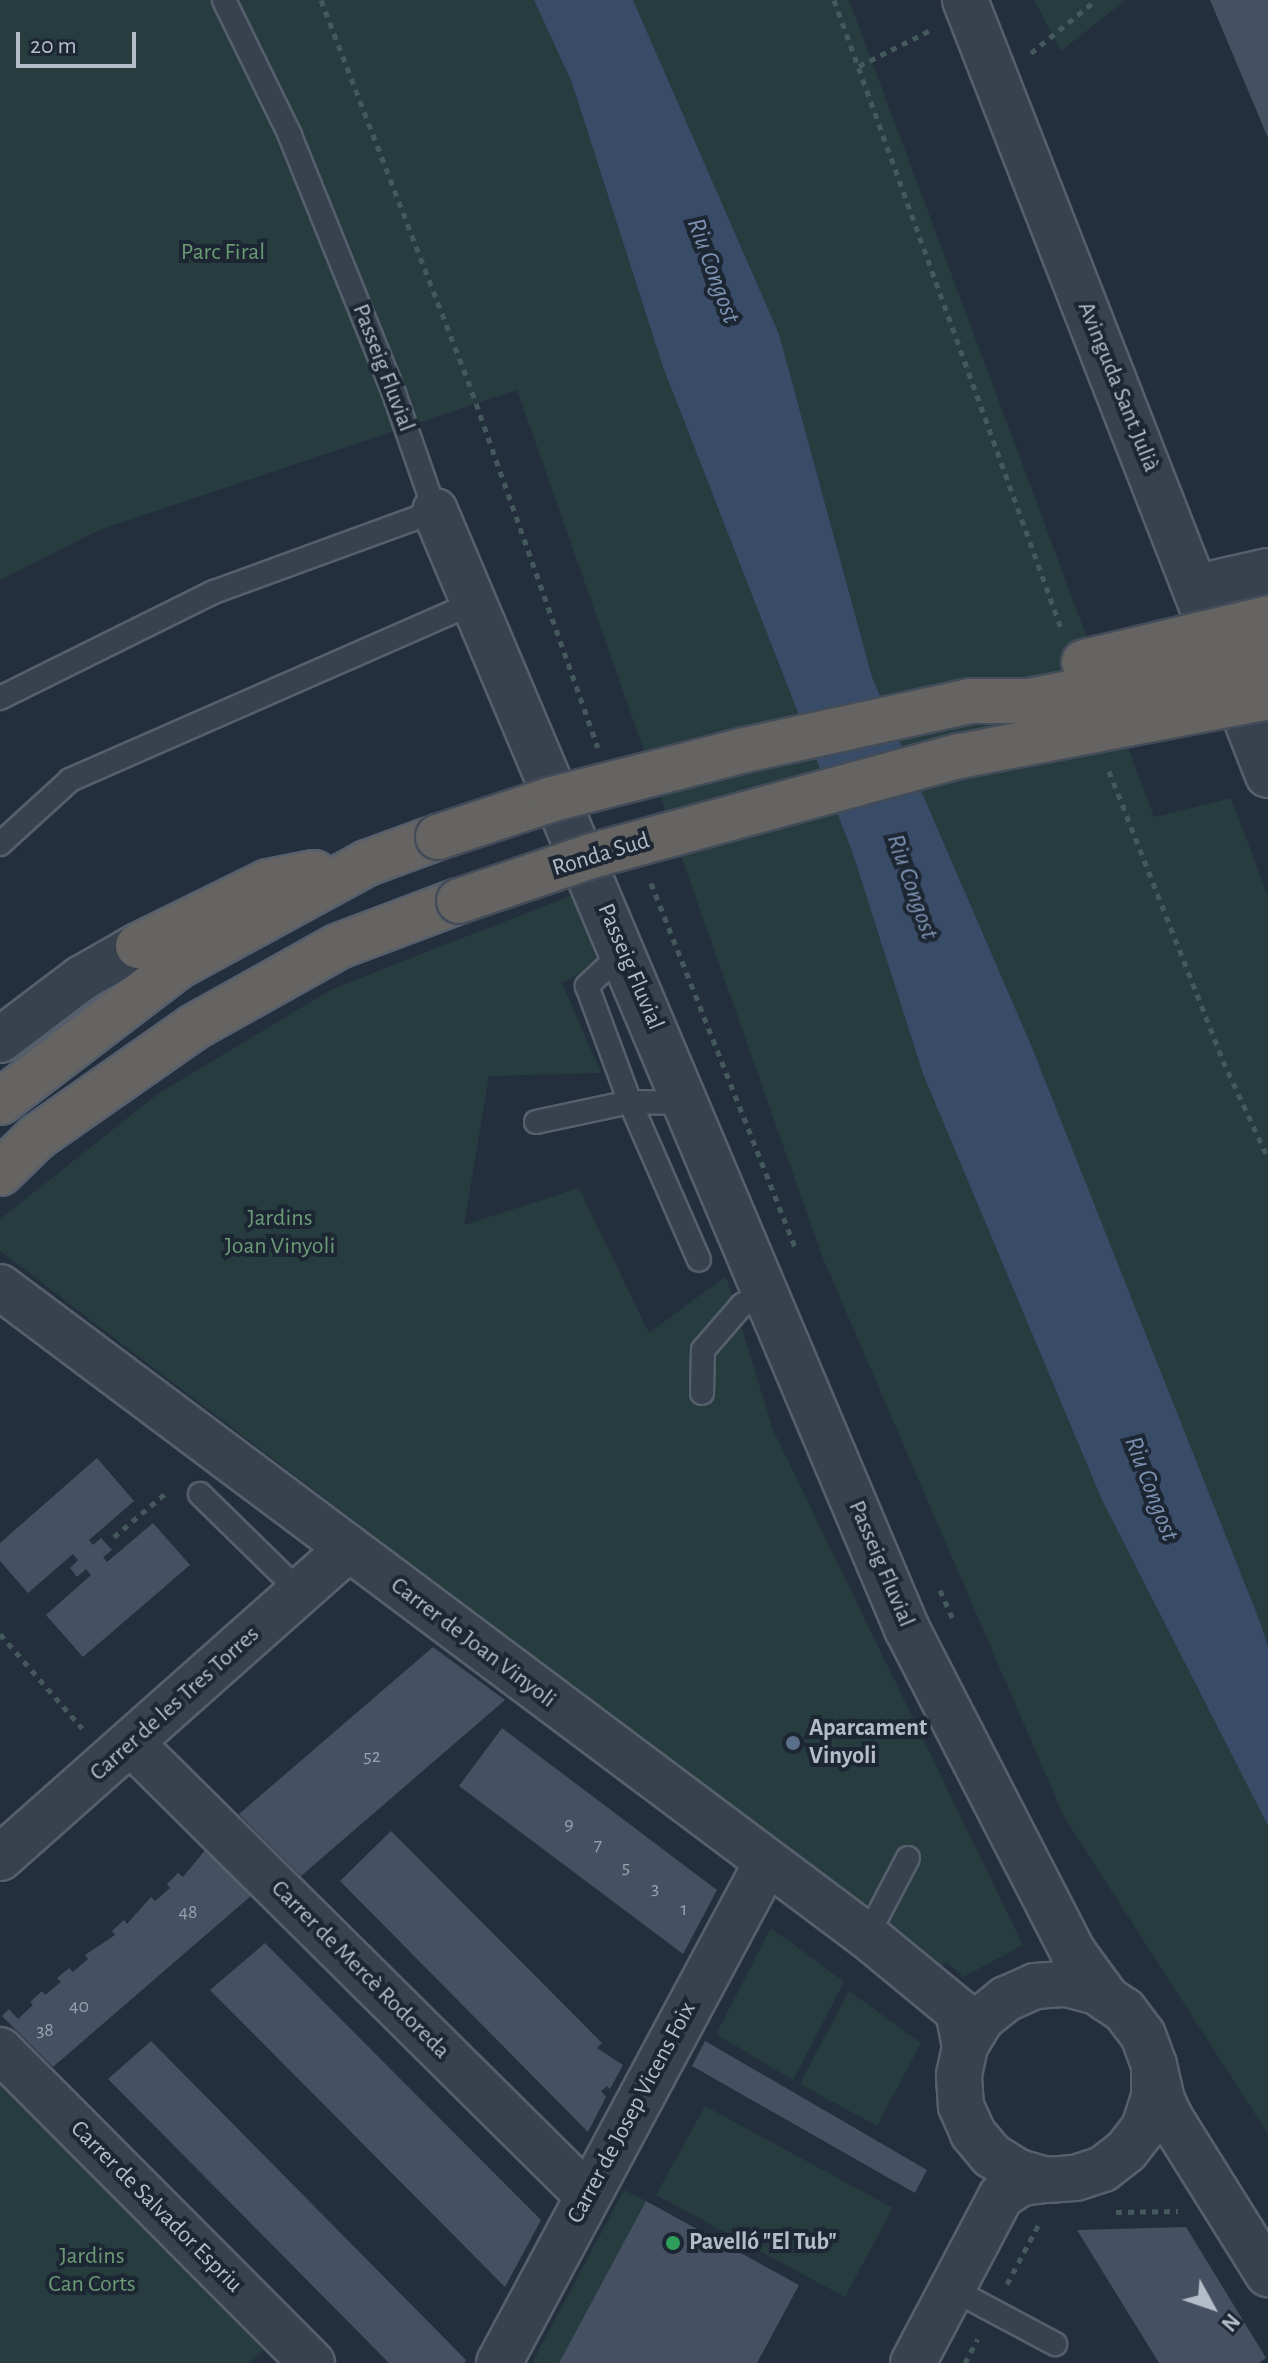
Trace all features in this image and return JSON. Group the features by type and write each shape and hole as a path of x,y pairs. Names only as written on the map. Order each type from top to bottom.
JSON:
{"highway":[{"path":"0,1102 178,966 367,863 438,837 612,784 969,701 1023,677 1268,618"},
{"path":"969,701 1028,701 1268,655"},
{"name":"Ronda Sud","path":"0,1173 37,1137 194,1027 339,946 591,856 960,756 1268,697"},
{"path":"960,756 1268,723"},
{"path":"138,946 268,882 367,863"}],"street":[{"name":"Avinguda Sant Julià","path":"967,6 1197,587 1268,775"},
{"name":"Passeig Fluvial","path":"435,511 769,1292 907,1629 1082,1969 1108,2000"},
{"path":"1197,587 1268,571"},
{"path":"0,1040 82,978 138,946"},
{"name":"Carrer de Joan Vinyoli","path":"0,1287 766,1864 867,1936 945,1999 963,2022 965,2046"},
{"name":"Carrer de les Tres Torres","path":"0,1858 348,1549"},
{"name":"Carrer de Mercè Rodoreda","path":"132,1744 588,2196"},
{"name":"Carrer de Josep Vicens Foix","path":"499,2363 766,1864"},
{"path":"996,2207 1005,2181 992,2156 973,2133 961,2106 959,2075 965,2046 981,2019 1020,1992 1062,1954 1058,1924"},
{"path":"1020,1992 1067,1984 1108,2000 1124,2010 1143,2035 1168,2113 1199,2191"},
{"name":"Carrer de Joan Vinyoli","path":"945,1999 979,2009 1020,1992"},
{"name":"Carrer de Salvador Espriu","path":"0,2050 312,2363"},
{"path":"1103,2169 1144,2128 1154,2097 1154,2065"},
{"path":"913,2363 996,2207 1010,2188 1045,2196 1075,2178 1152,2152 1181,2157 1199,2191 1268,2274"},
{"path":"992,2156 1018,2172 1045,2196"}],"lane":[{"name":"Passeig Fluvial","path":"224,0 290,135 394,393 435,511"},
{"path":"0,698 214,592 435,511"},
{"path":"0,844 70,780 473,603"},
{"path":"623,952 587,986 630,1102 699,1260"},
{"path":"536,1122 630,1102 688,1103"},
{"path":"702,1393 703,1350 742,1305 769,1292"},
{"path":"200,1494 300,1592"},
{"path":"867,1936 908,1858"},
{"path":"952,2289 1055,2344"}],"path":[{"path":"321,0 472,392 601,755"},
{"path":"834,0 1066,644"},
{"path":"996,81 1096,0"},
{"path":"859,66 967,6"},
{"path":"1105,759 1223,1061 1268,1158"},
{"path":"646,870 799,1255"},
{"path":"114,1537 177,1483"},
{"path":"936,1579 960,1634"},
{"path":"0,1634 70,1714"},
{"path":"1105,2212 1199,2191"},
{"path":"965,2363 993,2311 1045,2196"}],"green space":[{"name":"Parc Firal","path":"0,0 534,0 572,83 663,367 852,851 923,1074 1102,1500 1268,1826 1268,2134 1064,1817 822,1256 517,390 99,530 0,580"},
{"path":"633,0 849,0 1154,817 1231,798 1268,896 1268,1646 1031,1045 872,677 779,334"},
{"path":"1034,0 1126,0 1061,51"},
{"name":"Jardins Joan Vinyoli","path":"580,892 604,961 562,983 601,1073 489,1076 464,1225 579,1188 649,1333 726,1276 773,1430 1023,1945 963,1977 947,1962 940,1967 0,1251 0,1219 159,1093 332,989"},
{"path":"771,1928 844,1982 793,2080 716,2034"},
{"path":"849,1991 921,2043 877,2126 800,2084"},
{"name":"Jardins Can Corts","path":"0,2050 283,2334 249,2363 0,2363"},
{"path":"705,2106 893,2208 845,2297 656,2195"},
{"path":"624,2190 646,2201 559,2363 532,2363"}],"water":[{"name":"Riu Congost","path":"534,0 633,0 779,334 872,677 1031,1045 1268,1646 1268,1826 1102,1500 923,1074 852,851 663,367 572,83"}],"building":[{"path":"1210,0 1268,0 1268,138"},
{"path":"97,1458 134,1501 89,1540 93,1545 101,1538 112,1550 103,1557 107,1562 153,1523 190,1565 83,1657 46,1615 91,1575 86,1569 77,1577 70,1568 78,1560 73,1554 28,1593 0,1561 0,1543"},
{"path":"433,1647 505,1700 301,1876 239,1814"},
{"path":"502,1728 717,1890 683,1954 459,1786"},
{"path":"391,1831 602,2043 597,2048 623,2065 610,2089 607,2086 601,2091 606,2097 588,2132 340,1881"},
{"path":"206,1849 252,1895 53,2067 2,2016 9,2009 18,2019 42,1991 45,1995 61,1982 57,1978 69,1968 73,1972 88,1959 85,1955 115,1935 112,1931 124,1920 127,1924 151,1897 155,1901 170,1888 167,1884 178,1873 183,1877"},
{"path":"265,1943 541,2220 505,2287 210,1990"},
{"path":"151,2041 466,2360 464,2363 389,2363 108,2079"},
{"path":"705,2041 927,2170 915,2193 692,2066"},
{"name":"Pavelló \"El Tub\"","path":"646,2201 799,2285 757,2363 559,2363"},
{"path":"1186,2227 1266,2358 1259,2363 1159,2363 1077,2230"}],"place":[{"name":"Aparcament Vinyoli","path":"793,1743"},
{"name":"Pavelló \"El Tub\"","path":"673,2243"}]}
